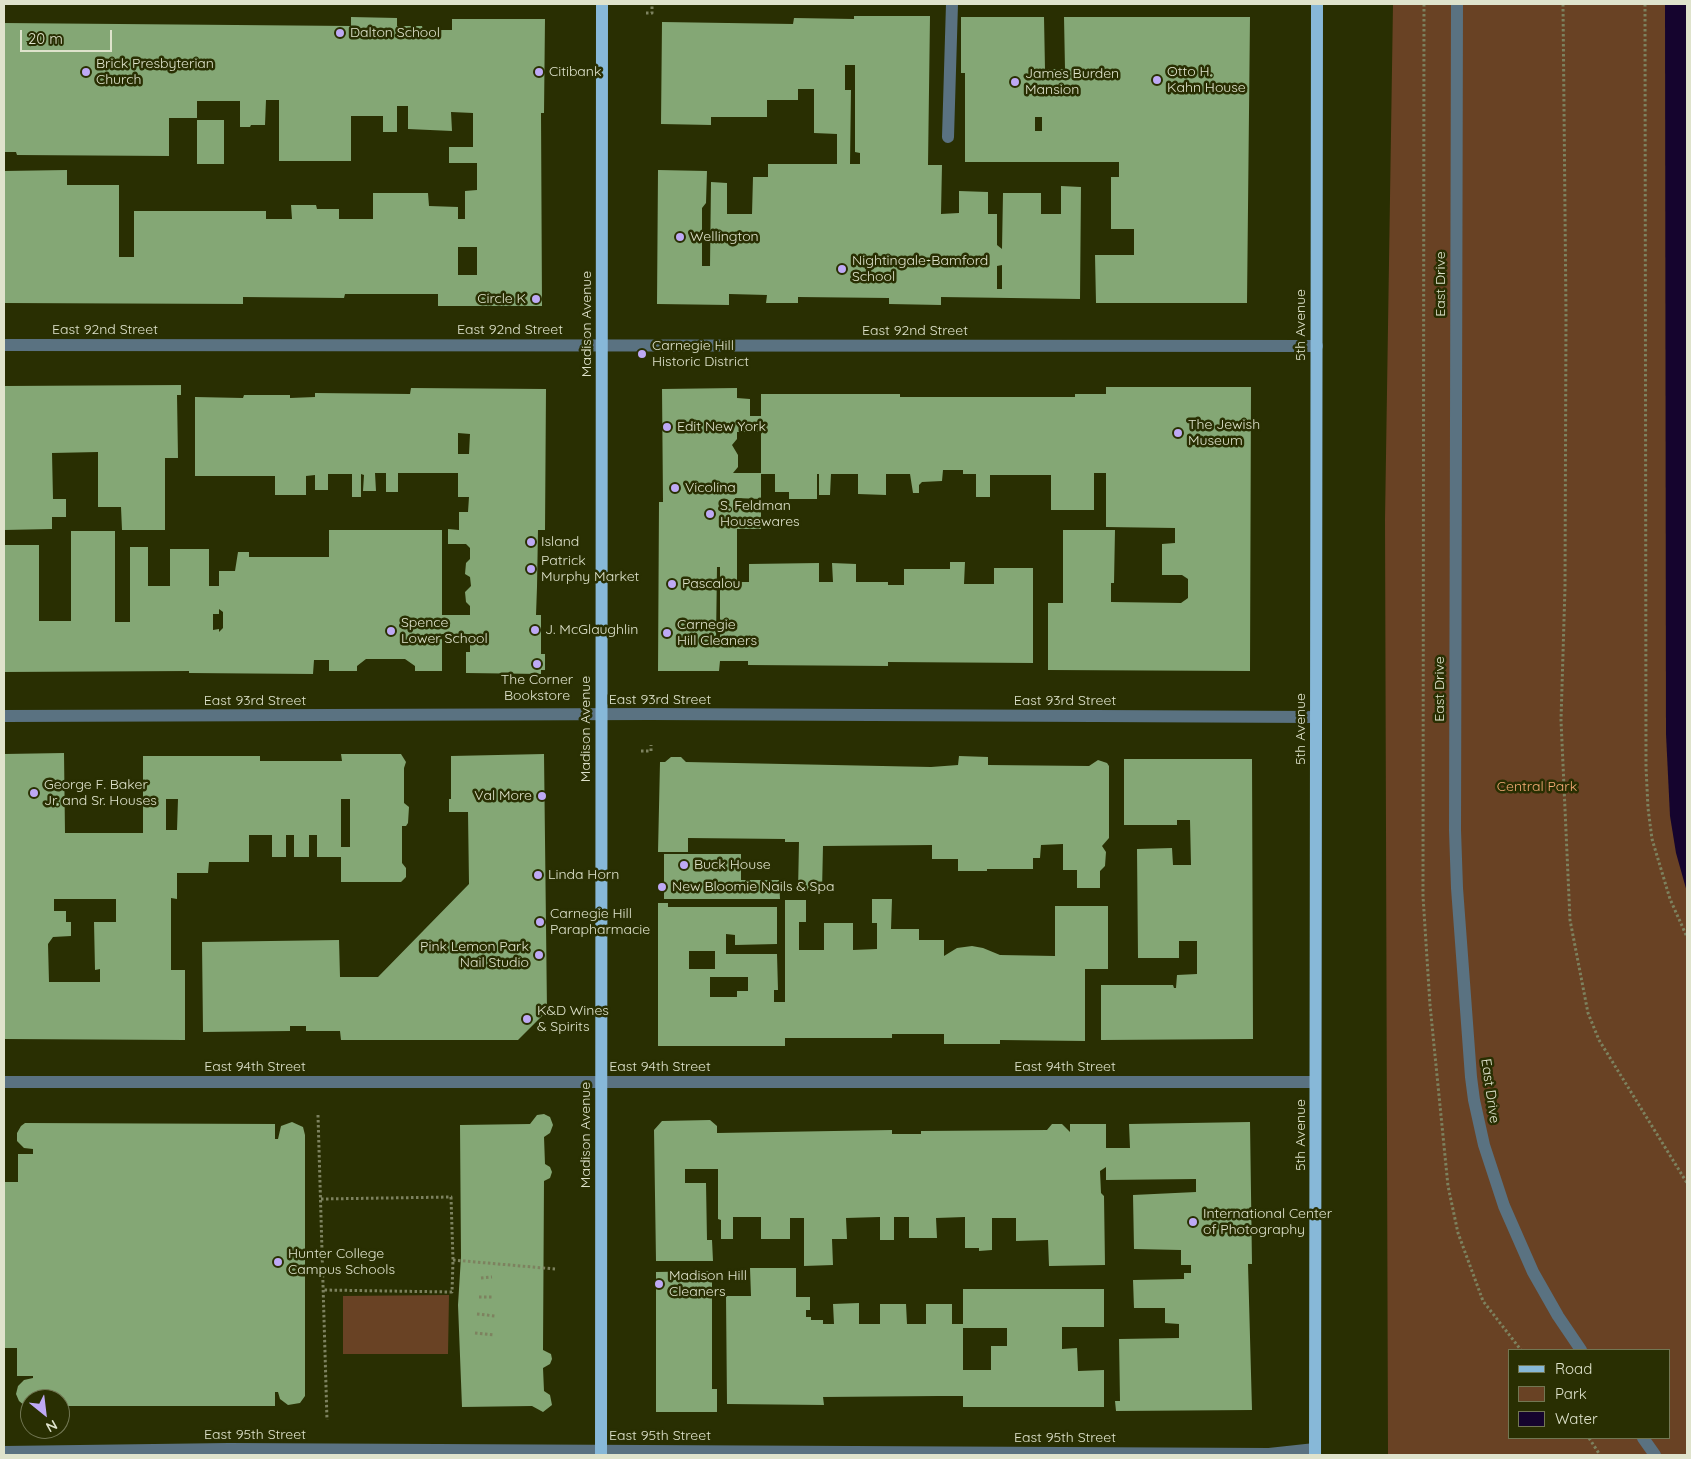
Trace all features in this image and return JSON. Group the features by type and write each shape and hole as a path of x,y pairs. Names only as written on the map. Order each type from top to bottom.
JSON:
{"main road":[{"name":"Madison Avenue","path":"601,1453 602,4"},
{"name":"5th Avenue","path":"1315,1452 1317,4"}],"street":[{"path":"948,137 952,4"},
{"name":"East Drive","path":"1457,4 1455,830 1457,888 1471,1077 1475,1107 1484,1145 1504,1206 1533,1272 1558,1316 1581,1349"},
{"name":"East 92nd Street","path":"4,345 1316,346"},
{"name":"East 93rd Street","path":"4,716 1316,717"},
{"name":"East 94th Street","path":"4,1082 1316,1082"},
{"path":"1644,1439 1655,1455"},
{"name":"East 95th Street","path":"4,1452 229,1449 601,1453 1270,1454 1315,1452"}],"path":[{"path":"646,13 652,13 652,4"},
{"path":"1563,4 1566,324 1561,720 1570,920 1588,1013 1599,1040 1687,1183"},
{"path":"1645,4 1646,767 1652,839 1670,900 1687,937"},
{"path":"641,752 651,751 651,745"},
{"path":"318,1115 327,1420"},
{"path":"321,1199 451,1197 452,1292 324,1290"},
{"path":"453,1260 555,1269"},
{"path":"481,1278 492,1277"},
{"path":"479,1297 493,1297"},
{"path":"476,1314 495,1316"},
{"path":"475,1333 494,1335"},
{"path":"1590,1439 1600,1455"}],"green space":[{"name":"Central Park","path":"1393,4 1687,4 1687,1455 1388,1455 1385,520"},
{"path":"449,1295 448,1354 343,1354 343,1296"}],"water":[{"path":"1665,4 1687,4 1687,892 1676,853 1670,816 1666,734"}],"building":[{"path":"854,16 930,16 928,165 942,165 941,214 959,213 959,191 988,192 988,214 997,214 997,245 1002,249 1003,193 1041,193 1041,214 1061,214 1061,186 1081,187 1080,299 941,297 941,305 889,304 889,298 798,297 798,303 766,303 767,295 729,294 729,305 657,304 658,170 707,171 706,203 702,208 702,266 710,266 711,182 727,183 727,214 752,214 753,177 768,177 768,164 837,164 837,134 814,133 814,89 798,89 798,100 767,100 767,117 711,117 711,125 661,124 662,22 793,24 794,18 854,19","holes":["845,65 855,65 855,152 860,153 860,164 850,164 851,90 845,90","1002,265 1002,289 997,289 997,266"]},
{"path":"351,17 397,18 397,26 422,26 423,30 452,30 452,19 545,19 544,113 541,113 542,306 438,306 438,294 345,294 344,298 243,297 243,304 4,303 4,171 67,170 67,185 119,185 119,257 134,257 134,211 266,211 266,219 292,219 291,205 316,205 317,209 339,209 339,219 373,219 373,193 428,193 429,206 458,207 458,219 465,219 465,191 477,190 477,163 449,163 449,147 473,147 473,113 451,112 452,131 408,129 408,106 397,106 397,132 383,132 383,116 351,116 351,161 279,161 279,100 266,100 265,125 251,125 250,127 240,127 240,101 197,101 197,118 169,118 169,156 17,155 16,152 4,152 4,23 351,26","holes":["458,247 477,247 477,275 458,275"]},
{"path":"961,17 1044,17 1045,69 1065,69 1064,17 1250,17 1247,303 1096,303 1095,255 1134,255 1134,229 1111,229 1111,177 1119,177 1119,162 965,162 965,73 961,73","holes":["1035,117 1042,117 1042,131 1035,131"]},
{"path":"197,120 224,120 224,164 197,164"},
{"path":"181,385 181,395 177,395 178,458 165,458 165,530 122,530 121,507 98,507 98,452 52,453 53,499 66,499 66,517 52,517 52,529 4,530 4,386"},
{"path":"1106,387 1251,387 1250,671 1048,670 1048,603 1063,603 1063,530 1115,530 1114,583 1111,583 1111,602 1181,603 1188,598 1188,579 1182,575 1162,575 1162,544 1175,543 1175,528 1106,527 1106,473 1094,473 1094,510 1051,510 1051,475 990,475 990,497 976,497 976,474 963,474 963,470 943,470 942,481 922,482 919,485 919,493 913,493 910,474 886,474 886,495 858,494 858,474 831,474 830,495 819,495 819,474 817,474 817,499 789,499 789,492 775,492 775,474 761,474 761,499 735,498 735,502 761,502 761,529 737,529 737,582 749,582 749,564 819,563 819,582 833,582 832,563 856,564 856,582 888,582 888,585 904,585 904,569 950,569 950,562 965,562 964,584 994,584 994,568 1033,568 1033,663 888,662 888,666 748,665 748,661 720,661 719,671 658,671 659,502 663,502 662,389 737,388 737,398 750,399 750,416 761,416 761,394 900,394 900,397 1075,397 1075,394 1106,394","holes":["737,432 761,432 761,473 733,473 738,467 738,455 732,445 737,439","717,567 720,567 720,642 716,641"]},
{"path":"411,388 546,389 545,530 538,530 536,615 541,615 541,654 545,654 545,670 541,670 541,674 466,673 466,652 470,652 470,634 442,634 442,671 415,671 415,666 405,659 366,659 357,666 357,671 329,671 329,660 314,660 313,674 189,673 189,671 4,672 4,545 39,545 39,621 71,621 71,531 115,531 115,622 130,622 130,547 148,547 148,586 170,586 170,549 209,549 209,586 219,586 219,571 235,571 238,552 249,552 249,557 329,557 329,530 442,530 442,615 470,615 470,606 466,602 465,592 471,586 470,577 465,574 466,563 470,559 470,548 466,544 448,544 448,529 459,530 459,512 468,512 469,497 458,497 458,473 398,473 398,492 386,492 386,473 375,473 376,491 363,491 364,475 361,474 361,497 352,497 352,474 328,474 328,490 315,490 315,475 306,476 306,495 275,495 275,476 195,476 195,397 243,398 244,395 290,395 290,398 315,397 315,393 410,394","holes":["458,433 470,434 469,454 458,454","219,609 223,612 223,628 219,632 219,629 213,630 213,614 219,614"]},
{"path":"64,753 65,833 143,833 143,756 260,756 260,761 342,761 341,754 401,754 406,762 404,768 404,803 409,807 408,823 406,826 402,826 402,863 406,868 406,877 401,882 341,882 341,857 317,857 317,835 309,835 309,857 294,857 294,835 286,835 286,857 272,857 272,835 249,835 249,862 209,862 208,873 177,873 177,899 171,898 171,970 185,970 185,1040 4,1039 4,754","holes":["166,799 178,799 177,830 166,830","341,799 350,799 350,847 341,847","54,899 116,899 116,922 94,922 95,970 100,969 100,982 49,982 48,944 53,937 71,936 71,922 66,922 66,911 54,911"]},
{"path":"544,754 547,1011 518,1040 341,1040 340,1031 306,1031 306,1026 290,1026 290,1031 203,1032 202,942 339,940 340,977 378,977 469,884 468,812 449,812 449,799 451,799 451,756"},
{"path":"959,756 988,757 988,765 1089,766 1098,760 1107,763 1109,766 1109,838 1102,846 1106,852 1105,866 1100,871 1100,888 1077,888 1077,870 1063,870 1063,844 1041,845 1040,858 1033,858 1033,869 987,869 987,871 958,871 958,859 932,859 932,845 823,846 822,891 798,891 799,842 785,842 785,839 688,838 688,852 658,852 660,762 665,762 671,757 681,757 686,762 931,767 958,765"},
{"path":"1124,759 1252,759 1253,1039 1101,1040 1101,985 1173,985 1176,988 1177,975 1197,974 1197,941 1179,941 1179,958 1138,958 1137,849 1172,848 1173,865 1191,865 1190,820 1177,820 1177,825 1124,825"},
{"path":"664,854 741,854 741,880 779,880 780,899 664,899"},
{"path":"872,899 892,899 891,929 919,929 919,940 944,940 944,956 957,948 972,946 1000,955 1055,956 1055,906 1108,906 1108,969 1085,969 1085,1041 1000,1040 1000,1044 944,1044 944,1034 892,1034 892,1038 785,1038 785,1046 658,1046 658,903 668,903 668,907 777,907 777,944 735,945 735,935 726,934 726,954 777,954 778,990 774,990 774,1002 785,1002 785,900 806,900 806,922 799,922 799,950 824,950 824,923 853,923 853,950 877,949 877,923 872,923","holes":["689,951 715,951 715,969 689,969","710,977 748,977 748,991 737,991 737,997 710,997"]},
{"path":"544,1114 550,1117 553,1125 550,1133 544,1137 545,1164 550,1167 552,1172 550,1178 544,1181 543,1350 551,1354 552,1359 550,1364 543,1368 544,1391 550,1395 552,1405 543,1412 532,1406 462,1407 458,1305 461,1257 460,1125 530,1124 537,1115"},
{"path":"710,1120 717,1126 717,1133 892,1130 892,1134 921,1134 921,1131 1047,1130 1052,1124 1062,1124 1070,1132 1070,1124 1106,1124 1106,1148 1130,1148 1129,1124 1250,1122 1252,1264 1248,1264 1252,1410 1116,1411 1115,1401 1120,1401 1119,1339 1179,1338 1179,1324 1165,1323 1165,1308 1134,1308 1133,1280 1184,1279 1184,1273 1191,1273 1191,1265 1181,1265 1181,1250 1134,1249 1133,1195 1196,1192 1196,1179 1106,1180 1106,1167 1100,1171 1101,1193 1104,1196 1105,1265 1049,1266 1048,1240 1016,1241 1016,1218 992,1218 992,1250 979,1251 979,1248 965,1248 965,1217 936,1218 937,1238 909,1238 909,1217 894,1217 894,1240 880,1240 880,1217 846,1218 847,1239 832,1239 833,1265 804,1266 804,1218 790,1218 790,1239 761,1239 761,1217 733,1217 733,1239 721,1239 721,1220 718,1219 718,1169 685,1169 685,1183 706,1183 707,1240 712,1240 713,1261 656,1261 654,1130 662,1121"},
{"path":"292,1122 303,1127 305,1135 305,1396 300,1403 288,1405 280,1399 278,1392 275,1392 275,1406 70,1406 70,1389 20,1389 19,1401 16,1394 18,1386 24,1380 33,1378 33,1376 17,1376 17,1348 4,1348 4,1182 18,1182 18,1154 33,1154 33,1149 24,1148 17,1141 17,1133 21,1126 25,1123 275,1124 275,1139 278,1139 281,1126"},
{"path":"750,1268 796,1268 796,1297 810,1297 810,1310 806,1310 806,1317 811,1317 811,1320 823,1320 823,1324 834,1324 833,1304 859,1303 859,1324 880,1324 880,1304 906,1304 907,1324 926,1324 926,1304 952,1304 952,1324 963,1324 963,1289 1104,1289 1104,1327 1062,1327 1062,1349 1077,1348 1078,1371 1104,1370 1104,1407 963,1407 963,1396 823,1397 824,1405 727,1404 726,1296 751,1296","holes":["963,1328 1007,1328 1007,1346 991,1346 991,1370 963,1370"]},
{"path":"712,1271 712,1389 717,1389 717,1412 656,1412 656,1272"}],"place":[{"name":"Dalton School","path":"340,33"},
{"name":"Brick Presbyterian Church","path":"86,72"},
{"name":"Citibank","path":"539,72"},
{"name":"Otto H. Kahn House","path":"1157,80"},
{"name":"James Burden Mansion","path":"1015,82"},
{"name":"Wellington","path":"680,237"},
{"name":"Nightingale-Bamford School","path":"842,269"},
{"name":"Circle K","path":"536,299"},
{"name":"Carnegie Hill Historic District","path":"642,354"},
{"name":"Edit New York","path":"667,427"},
{"name":"The Jewish Museum","path":"1178,433"},
{"name":"Vicolina","path":"675,488"},
{"name":"S. Feldman Housewares","path":"710,514"},
{"name":"Island","path":"531,542"},
{"name":"Patrick Murphy Market","path":"531,569"},
{"name":"Pascalou","path":"672,584"},
{"name":"J. McGlaughlin","path":"535,630"},
{"name":"Spence Lower School","path":"391,631"},
{"name":"Carnegie Hill Cleaners","path":"667,633"},
{"name":"The Corner Bookstore","path":"537,664"},
{"name":"George F. Baker Jr. and Sr. Houses","path":"34,793"},
{"name":"Val More","path":"542,796"},
{"name":"Buck House","path":"684,865"},
{"name":"Linda Horn","path":"538,875"},
{"name":"New Bloomie Nails & Spa","path":"662,887"},
{"name":"Carnegie Hill Parapharmacie","path":"540,922"},
{"name":"Pink Lemon Park Nail Studio","path":"539,955"},
{"name":"K&D Wines & Spirits","path":"527,1019"},
{"name":"International Center of Photography","path":"1193,1222"},
{"name":"Hunter College Campus Schools","path":"278,1262"},
{"name":"Madison Hill Cleaners","path":"659,1284"}]}
